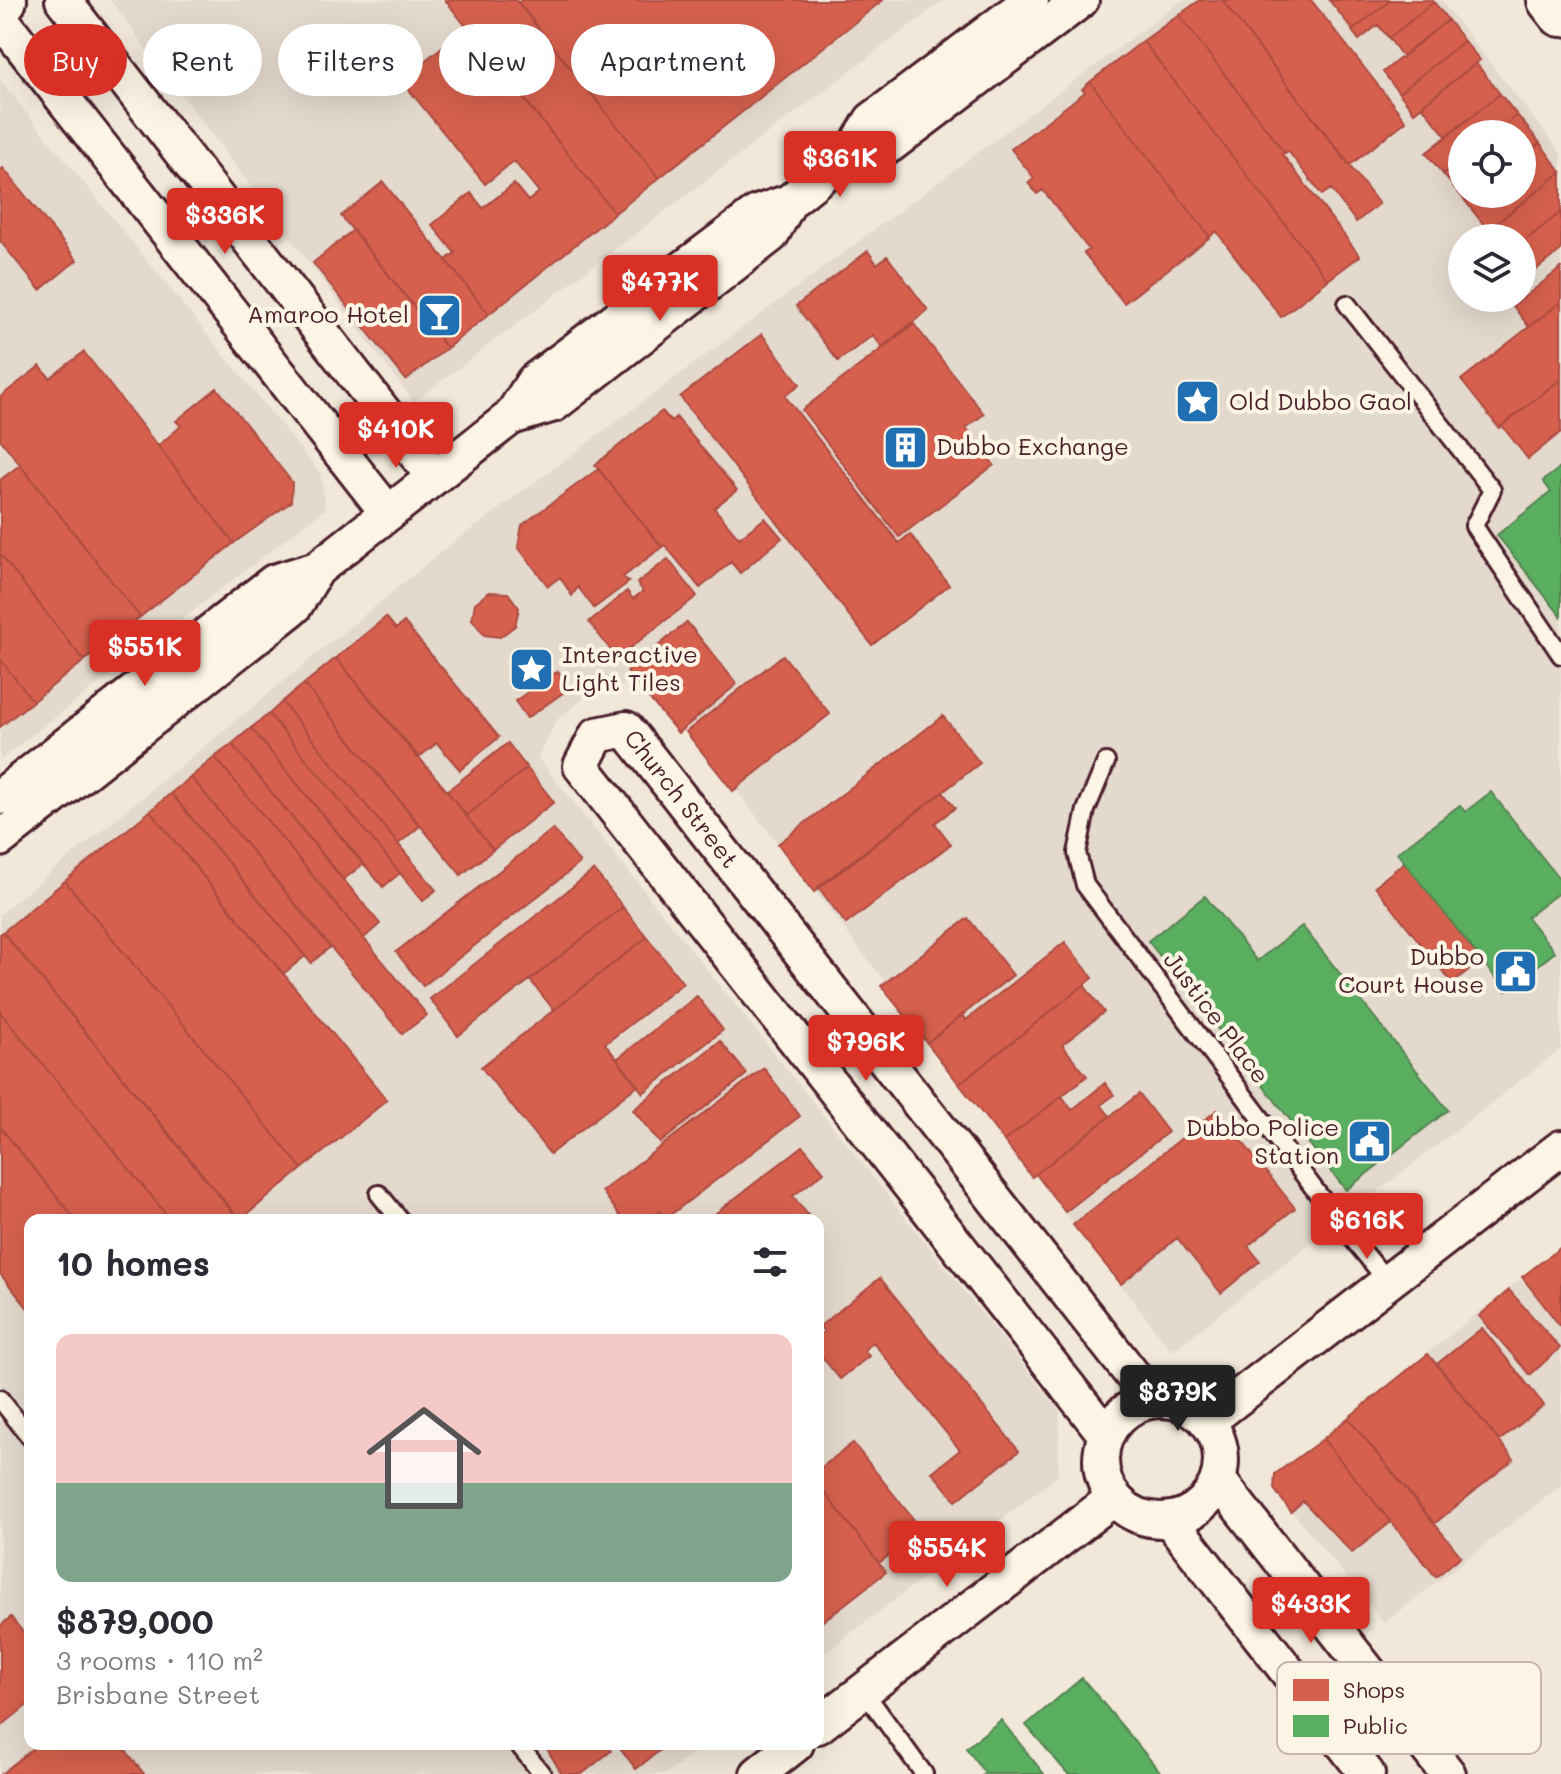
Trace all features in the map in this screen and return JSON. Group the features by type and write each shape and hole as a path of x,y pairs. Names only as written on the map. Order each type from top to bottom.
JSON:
{"street":[{"path":"63,0 434,477"},
{"path":"0,839 294,607 317,569 388,513 511,417 554,404 771,235 789,202 854,150 872,120 1031,0"},
{"path":"854,150 890,145 1081,0"},
{"path":"1550,0 1561,14"},
{"path":"0,18 388,513"},
{"path":"0,797 274,582 317,569"},
{"name":"Church Street","path":"1106,1435 581,766 597,735 626,729 1152,1400"},
{"path":"1208,1421 1561,1148"},
{"path":"1152,1400 1173,1400 1192,1408 1208,1421 1219,1439 1222,1460 1219,1481 1211,1495 1200,1507 1170,1520 1149,1519 1129,1512 1114,1498 1105,1483 1101,1467 1101,1450 1117,1418 1133,1406 1152,1400"},
{"path":"1219,1481 1360,1662"},
{"path":"824,1721 1114,1498"},
{"path":"1170,1520 1280,1662"},
{"path":"758,1774 788,1750"},
{"path":"1351,1754 1367,1774"},
{"path":"1432,1754 1448,1774"}],"lane":[{"path":"1347,304 1492,490 1474,526 1561,655"},
{"name":"Justice Place","path":"1106,762 1086,810 1077,853 1085,885 1343,1227 1388,1282"},
{"path":"379,1194 395,1214"},
{"path":"0,1399 24,1429"},
{"path":"863,1690 924,1774"},
{"path":"523,1750 542,1774"}],"shaded area":[{"path":"110,0 944,0 414,402 183,96 262,96 262,24 143,24 143,44"},
{"path":"1183,0 1441,0 1535,120 1448,120 1448,208 1536,208 1536,121 1561,153 1561,1049 1172,1351 649,678 589,694 557,720 538,758 1060,1411 1058,1476 824,1653 824,1214 24,1214 24,1750 698,1750 666,1774 0,1774 0,914 441,552"},
{"path":"0,80 321,474 325,509 0,760"},
{"path":"1561,1247 1561,1486 1384,1623 1274,1489 1275,1474"}],"building: Shops":[{"path":"445,0 516,0 535,24 464,24"},
{"path":"521,0 883,0 775,86 775,24 571,24 571,69 555,49 555,24 535,24 518,3"},
{"path":"1200,0 1222,0 1379,204 1356,222 1331,189 1322,195 1288,151 1285,153 1179,15"},
{"path":"1222,0 1311,0 1406,121 1350,165"},
{"path":"1329,0 1391,0 1353,30"},
{"path":"1391,0 1434,2 1389,38 1378,25 1359,40 1352,31"},
{"path":"1434,2 1448,20 1402,56 1389,38"},
{"path":"1179,15 1360,256 1328,280 1143,41"},
{"path":"1448,20 1464,41 1399,93 1383,72"},
{"path":"1143,41 1328,280 1281,317 1216,231 1210,237 1090,82"},
{"path":"1464,41 1480,60 1414,112 1399,93"},
{"path":"439,49 439,96 522,96 615,213 489,314 446,260 455,253 432,225 471,193 483,208 514,184 528,201 539,192 514,161 485,184 414,96 423,96 423,62"},
{"path":"555,49 571,68 571,96 593,96 659,178 615,213 522,96 555,96"},
{"path":"1476,63 1500,94 1467,120 1448,120 1446,136 1422,106"},
{"path":"1090,82 1210,237 1124,303 1084,253 1089,250 1043,190 1037,194 1028,183 1034,178 1011,149 1085,92 1082,89"},
{"path":"1500,94 1517,115 1511,120 1467,120"},
{"path":"593,96 762,96 659,178"},
{"path":"1448,135 1448,170 1443,174 1426,153"},
{"path":"1540,143 1561,172 1536,192 1536,146"},
{"path":"3,168 77,260 40,290 0,241 0,170"},
{"path":"1561,172 1561,212 1536,232 1536,224 1496,224 1516,208 1536,208 1536,192"},
{"path":"383,182 489,314 447,348 341,216"},
{"path":"1471,208 1516,208 1496,224 1483,224"},
{"path":"1561,212 1561,250 1536,270 1536,232"},
{"path":"353,230 447,348 406,380 313,263"},
{"path":"868,251 877,264 887,256 928,310 882,347 873,335 838,361 796,306"},
{"path":"1561,268 1561,302 1529,327 1518,312 1536,312 1536,288"},
{"path":"1561,302 1561,379 1499,428 1461,380"},
{"name":"Dubbo Exchange","path":"914,324 984,414 966,428 994,465 899,537 802,410"},
{"path":"762,334 800,384 785,396 899,543 910,534 949,585 872,645 680,397"},
{"path":"84,352 234,543 140,617 0,439 0,397 40,366 50,378"},
{"path":"1561,379 1561,432 1528,459 1502,426"},
{"path":"217,388 292,482 291,502 234,543 158,446 181,426 176,421"},
{"path":"662,411 671,421 676,417 737,490 714,508 739,538 765,518 782,538 740,573 731,562 700,588 595,465"},
{"path":"20,465 140,617 84,661 0,554 0,480"},
{"path":"598,469 662,547 623,577 629,582 594,608 578,587 572,596 560,577 548,586 518,547 522,525"},
{"path":"0,554 84,661 33,701 0,659"},
{"path":"668,559 697,596 617,658 589,622 627,591 633,599 643,591 637,583"},
{"path":"489,592 508,593 519,608 515,626 500,637 484,635 472,619 475,603"},
{"path":"386,617 396,629 404,622 499,737 460,770 437,743 418,758 336,658"},
{"path":"687,622 737,684 678,733 627,672"},
{"path":"783,655 830,714 733,791 686,732"},
{"path":"336,658 493,850 461,875 304,684"},
{"path":"0,659 33,701 0,727"},
{"path":"558,671 570,688 527,718 515,701"},
{"path":"304,684 420,826 398,844 282,702"},
{"path":"282,702 436,890 423,901 269,714"},
{"path":"269,714 400,873 383,887 251,728"},
{"path":"943,716 980,763 814,892 778,844"},
{"path":"251,728 363,864 343,880 232,744"},
{"path":"508,743 527,768 466,816 447,791"},
{"path":"232,744 380,924 364,938 215,757"},
{"path":"215,757 427,1015 402,1034 191,777"},
{"path":"527,768 554,802 493,850 466,816"},
{"path":"191,777 330,947 311,963 171,793"},
{"path":"943,792 955,808 935,823 951,844 846,924 818,887"},
{"path":"171,793 305,956 283,974 150,811"},
{"path":"150,811 387,1100 302,1169 65,881"},
{"path":"553,829 580,863 423,986 396,952"},
{"path":"1405,862 1481,960 1452,983 1375,886"},
{"path":"594,870 623,907 458,1036 430,999"},
{"path":"65,881 302,1169 247,1214 235,1214 3,932"},
{"path":"623,907 647,937 554,1010 530,980"},
{"path":"968,918 1013,975 927,1043 881,986"},
{"path":"3,932 234,1214 166,1214 0,1012 0,934"},
{"path":"647,937 683,983 605,1044 638,1085 550,1154 481,1067"},
{"path":"1065,942 1093,978 959,1084 927,1043 962,1015 966,1020"},
{"path":"1084,985 1104,1012 1062,1045 1087,1076 1004,1141 959,1084"},
{"path":"697,996 723,1030 643,1093 617,1059"},
{"path":"0,1012 166,1214 71,1214 0,1127"},
{"path":"720,1041 747,1074 660,1143 633,1110"},
{"path":"764,1068 800,1116 672,1214 662,1214 660,1211 656,1214 619,1214 602,1191"},
{"path":"1105,1083 1114,1095 1101,1105 1110,1116 1032,1177 1004,1141 1062,1096 1072,1110"},
{"path":"1139,1094 1168,1132 1065,1212 1036,1174"},
{"path":"1217,1110 1295,1208 1248,1246 1260,1261 1221,1293 1177,1238 1121,1284 1073,1225"},
{"path":"0,1127 71,1214 24,1214 24,1304 0,1274"},
{"path":"803,1146 824,1172 793,1196 807,1214 715,1214"},
{"path":"1561,1247 1561,1327 1522,1277"},
{"path":"880,1278 1019,1451 956,1501 932,1472 960,1450 873,1342 864,1350 869,1356 840,1379 824,1359 824,1323"},
{"path":"1509,1290 1560,1348 1530,1375 1479,1316"},
{"path":"1482,1328 1544,1405 1499,1441 1437,1364"},
{"path":"1428,1354 1514,1459 1434,1524 1348,1418"},
{"path":"1348,1418 1461,1556 1436,1577 1323,1439"},
{"path":"1323,1439 1391,1522 1352,1553 1303,1501 1291,1512 1274,1489 1275,1474"},
{"path":"853,1443 922,1530 879,1563 824,1492 824,1465"},
{"path":"824,1492 886,1572 824,1620"},
{"path":"11,1617 24,1633 24,1708 0,1727 0,1626"},
{"path":"31,1750 126,1750 144,1774 1,1774"},
{"path":"548,1750 611,1751 582,1774 562,1774"},
{"path":"622,1750 660,1750 636,1769"}],"building: Public":[{"path":"1561,467 1561,616 1497,535 1551,492 1543,481"},
{"path":"1491,792 1561,881 1561,891 1527,917 1555,952 1506,991 1397,853 1460,805 1465,812"},
{"path":"1205,896 1257,961 1302,926 1448,1110 1346,1190 1148,941"},
{"path":"1082,1678 1162,1774 1068,1774 1026,1725"},
{"path":"1001,1720 1044,1774 984,1774 966,1748"}],"place":[{"name":"Amaroo Hotel","path":"440,315"},
{"name":"Old Dubbo Gaol","path":"1198,402"},
{"name":"Dubbo Exchange","path":"905,447"},
{"name":"Interactive Light Tiles","path":"531,669"},
{"name":"Dubbo Court House","path":"1515,971"},
{"name":"Dubbo Police Station","path":"1370,1142"}]}
